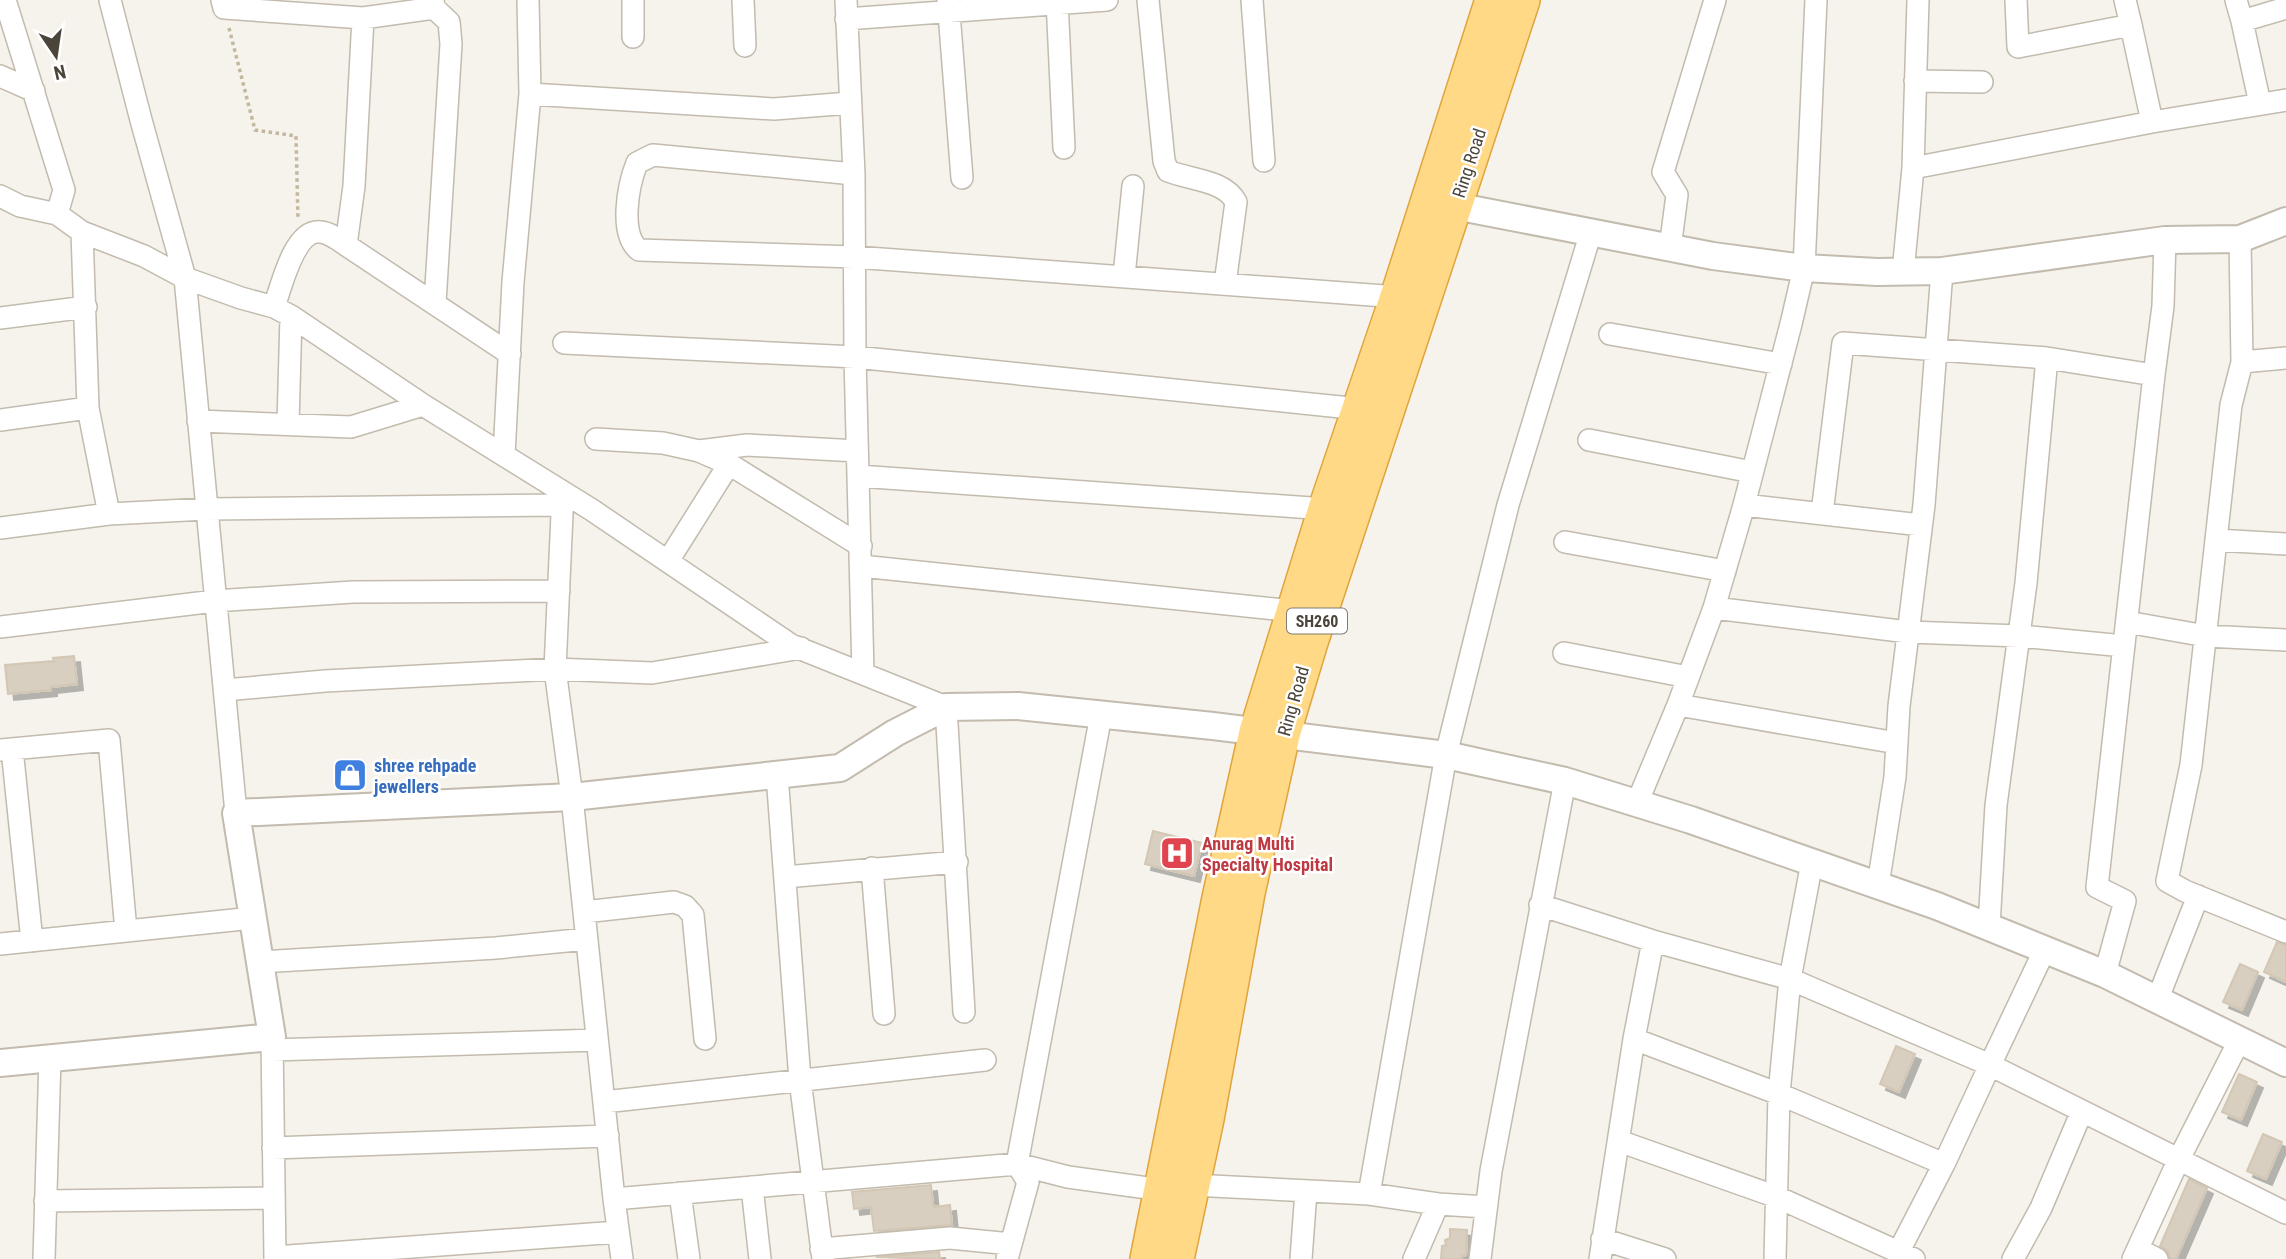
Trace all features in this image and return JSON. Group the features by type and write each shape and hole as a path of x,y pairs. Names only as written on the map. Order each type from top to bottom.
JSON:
{"highway":[{"name":"Ring Road","path":"1148,1259 1177,1188 1247,894 1270,733 1294,611 1493,0"},
{"name":"Ring Road","path":"1270,733 1310,642 1522,0"},
{"name":"Ring Road","path":"1176,1259 1177,1188"}],"street":[{"path":"5,0 64,190 57,214"},
{"path":"110,0 186,278 236,813 272,1044 275,1258 618,1232"},
{"path":"504,455 513,282 530,94 528,0"},
{"path":"633,0 633,37"},
{"path":"743,0 745,46"},
{"path":"863,674 855,357 854,174 846,9 1107,0"},
{"path":"1148,0 1164,161 1168,172 1223,187 1231,193 1236,202 1225,284"},
{"path":"1252,0 1264,161"},
{"path":"1670,248 1677,195 1663,172 1715,0"},
{"path":"1637,803 1678,705 1714,608 1744,505 1804,268 1816,0"},
{"path":"1903,272 1913,168 1918,0"},
{"path":"2016,0 2018,47 2131,26"},
{"path":"2125,0 2152,122"},
{"path":"2236,0 2260,104"},
{"path":"1057,2 1064,148"},
{"path":"223,4 328,8 363,18 434,4 449,22 451,44 435,303"},
{"path":"948,6 962,178"},
{"path":"2242,21 2286,8"},
{"path":"346,244 354,186 363,18"},
{"path":"0,76 34,91"},
{"path":"1915,81 1982,82"},
{"path":"530,94 774,109 850,103"},
{"path":"1913,168 2152,122 2286,100"},
{"path":"854,174 653,155 637,163 631,177 628,236 639,250 854,257 1398,297"},
{"path":"1124,276 1133,186"},
{"path":"0,196 20,206 57,214 82,232 144,256 186,278 282,312 504,455 563,498 668,561 791,645 946,707 1018,706 1270,733 1446,755 1565,781 1812,862 1989,926 2158,998 2286,1063"},
{"path":"0,215 20,206"},
{"path":"1455,206 1713,256 1804,268 1903,272 1942,271 2165,240 2240,239 2286,221"},
{"path":"288,424 282,312 298,243 311,233 320,231 346,244 510,354"},
{"path":"82,232 88,408 110,514"},
{"path":"1369,1194 1446,755 1508,505 1591,232"},
{"path":"2240,239 2242,362 2231,405 2191,765 2167,881 2198,897 2286,932"},
{"path":"2105,974 2124,901 2097,887 2163,306 2165,240"},
{"path":"1878,885 1895,777 1921,525 1942,271"},
{"path":"0,318 86,307"},
{"path":"1610,334 1781,364"},
{"path":"565,343 855,357 1360,409"},
{"path":"1822,513 1843,343 2047,359 2154,375"},
{"path":"2242,362 2286,358"},
{"path":"1989,926 1996,805 2020,636 2047,359"},
{"path":"198,421 351,427 423,405"},
{"path":"0,420 88,408"},
{"path":"596,439 663,443 699,451 729,464 861,556 1294,611"},
{"path":"1589,440 1752,472"},
{"path":"699,451 747,445 857,451"},
{"path":"668,561 729,464"},
{"path":"859,476 1326,509"},
{"path":"0,528 110,514 563,498"},
{"path":"563,498 555,669 572,797 622,1259"},
{"path":"1744,505 1921,525"},
{"path":"2216,540 2286,544"},
{"path":"1565,542 1725,571"},
{"path":"0,627 215,601 353,592 559,591"},
{"path":"1714,608 1908,632 2020,636 2124,646"},
{"path":"2127,622 2206,636 2286,640"},
{"path":"225,690 326,681 555,669 652,673 801,648"},
{"path":"1564,653 1688,677"},
{"path":"1678,705 1897,743"},
{"path":"236,813 572,797 840,768 895,733 946,707"},
{"path":"946,707 964,1012"},
{"path":"777,775 800,1080 822,1254 950,1238 1009,1251 1028,1182 1017,1164 1101,715"},
{"path":"32,941 6,749 109,740 126,931"},
{"path":"1480,1259 1491,1171 1565,781"},
{"path":"785,877 957,862"},
{"path":"1774,1259 1779,1094 1790,979 1812,862"},
{"path":"872,869 884,1014"},
{"path":"2158,998 2198,897"},
{"path":"584,912 674,902 685,906 693,915 705,1039"},
{"path":"1540,905 1653,941 1790,979 1990,1065 2286,1213"},
{"path":"0,944 253,918"},
{"path":"260,962 496,948 587,939"},
{"path":"1653,941 1634,1039 1601,1249 1665,1259"},
{"path":"1619,1141 1777,1197 1906,1255 1944,1164 2045,949"},
{"path":"1634,1039 1779,1094 1944,1164"},
{"path":"2157,1259 2135,1254 2179,1159 2240,1039"},
{"path":"0,1063 272,1044 597,1041"},
{"path":"44,1259 50,1058"},
{"path":"604,1102 985,1060"},
{"path":"2013,1259 2041,1208 2082,1111"},
{"path":"274,1148 608,1136"},
{"path":"614,1199 1017,1164 1068,1177 1177,1188 1369,1194 1437,1204 1486,1207"},
{"path":"752,1187 760,1259"},
{"path":"1301,1259 1306,1191"},
{"path":"680,1193 689,1259"},
{"path":"46,1201 274,1198"},
{"path":"1414,1259 1437,1204"}],"path":[{"path":"223,4 255,130 296,136 298,243"}],"building":[{"path":"74,656 77,684 51,687 51,690 8,694 5,665 54,661 53,658"},
{"path":"1153,831 1202,843 1194,876 1145,864"},
{"path":"2277,942 2286,945 2286,982 2264,972"},
{"path":"2240,964 2258,972 2242,1010 2223,1002"},
{"path":"1896,1046 1915,1054 1899,1092 1880,1084"},
{"path":"2239,1074 2257,1082 2241,1120 2222,1112"},
{"path":"2263,1134 2282,1142 2266,1179 2247,1171"},
{"path":"2189,1179 2207,1188 2176,1259 2170,1259 2168,1251 2160,1246"},
{"path":"931,1185 933,1205 950,1205 952,1225 874,1231 871,1207 854,1209 852,1192"},
{"path":"1450,1229 1467,1230 1466,1255 1462,1256 1462,1259 1441,1259 1442,1246 1446,1245 1445,1240 1450,1238"},
{"path":"939,1252 940,1259 876,1257"}],"place":[{"name":"shree rehpade jewellers","path":"350,775"},
{"name":"Anurag Multi Specialty Hospital","path":"1177,853"}]}
